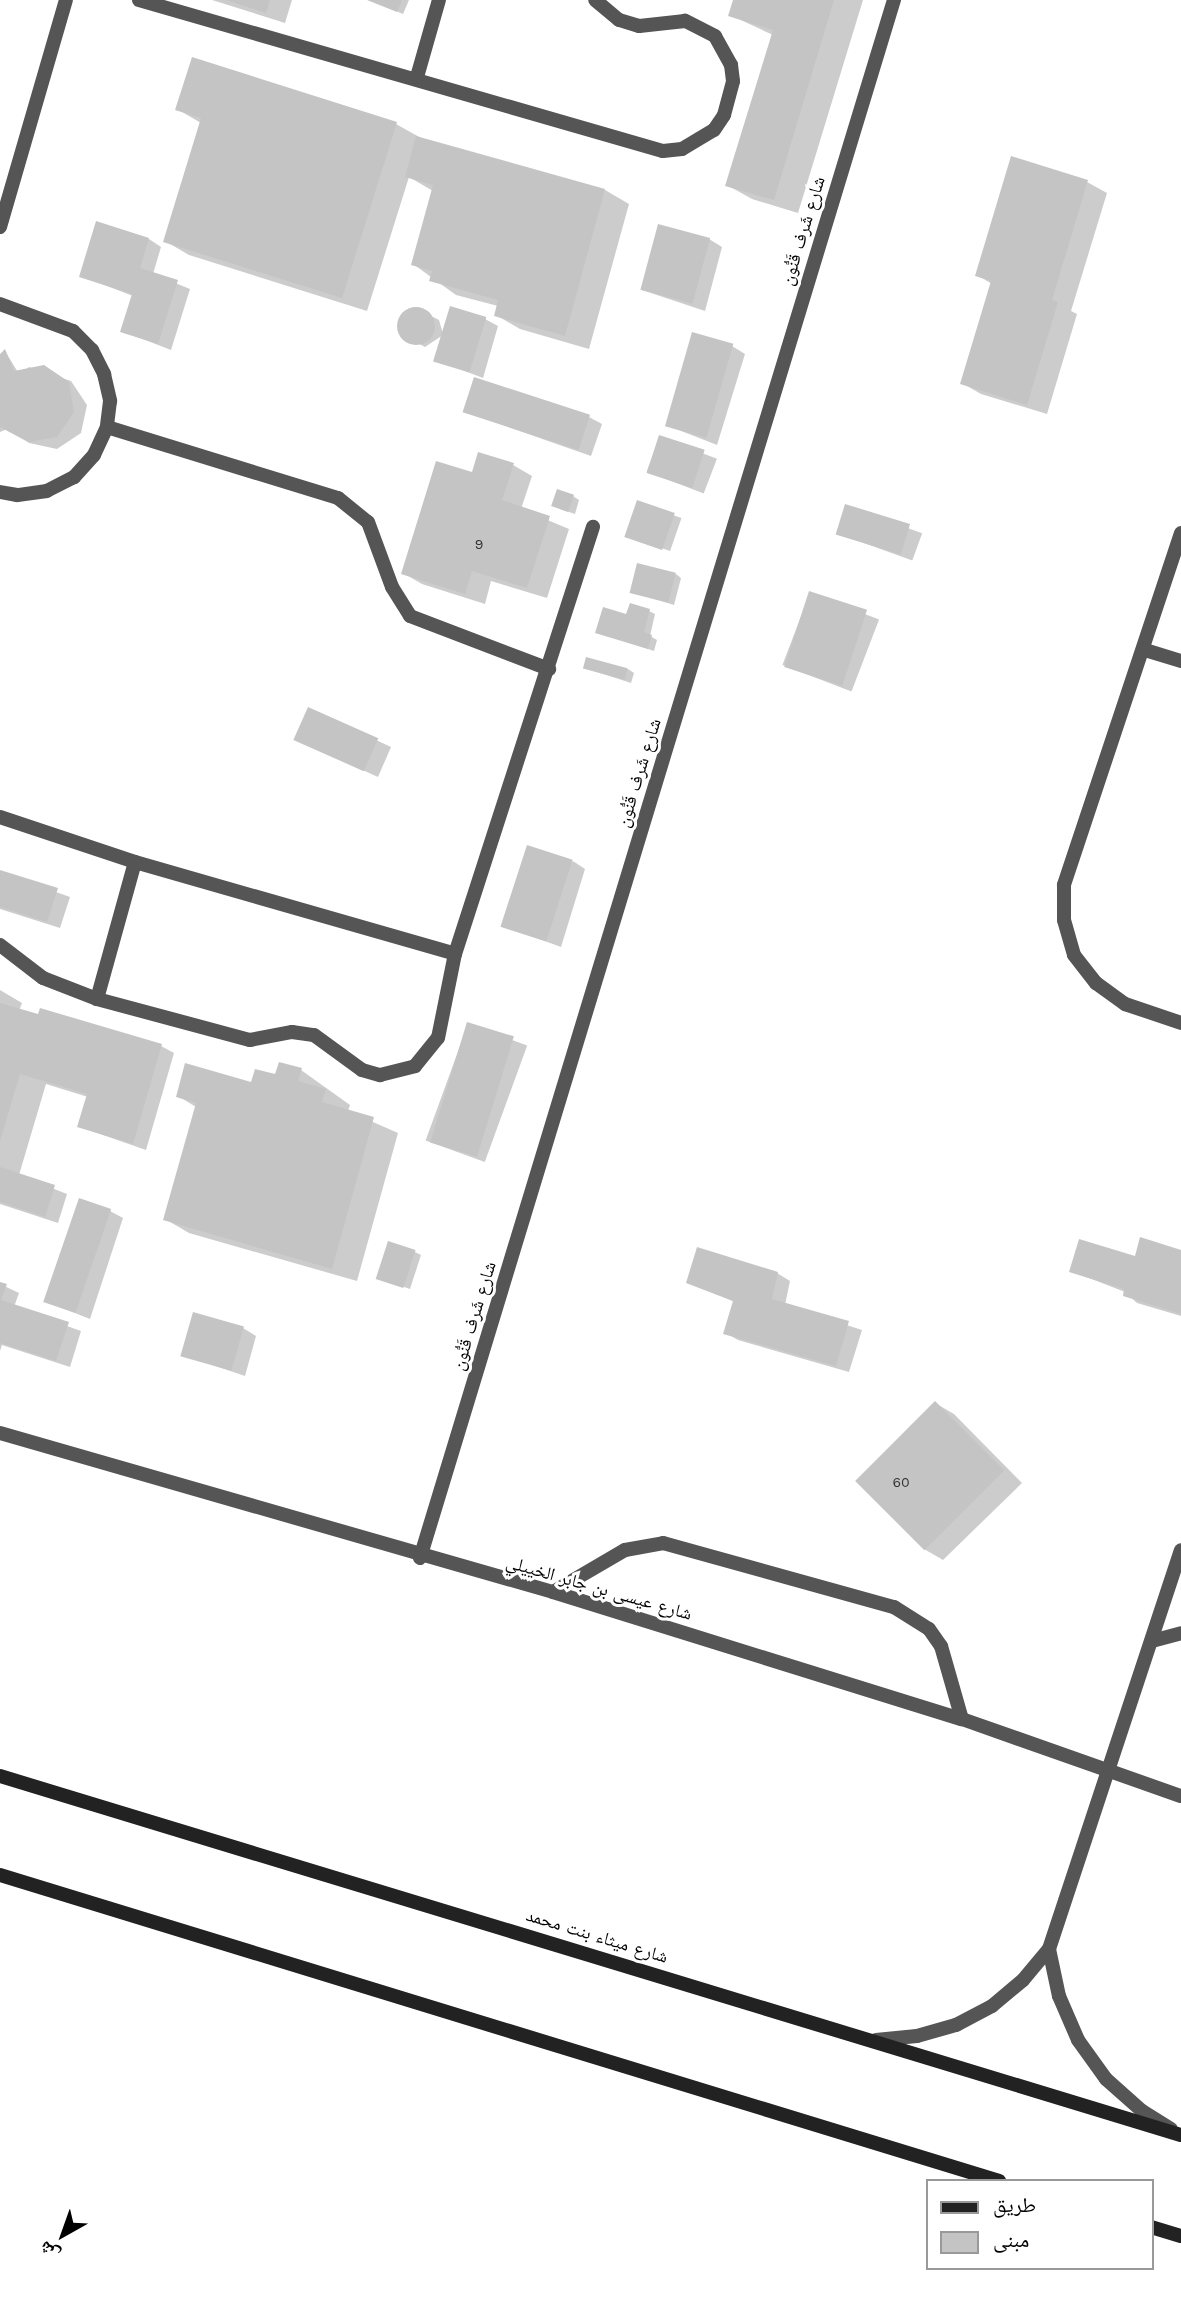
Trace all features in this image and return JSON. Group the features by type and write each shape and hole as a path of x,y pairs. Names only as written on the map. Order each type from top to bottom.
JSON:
{"main road":[{"name":"شارع ميثاء بنت محمد","path":"0,1776 876,2040 1181,2135"},
{"path":"0,1875 992,2179"},
{"path":"1153,2228 1181,2236"}],"street":[{"path":"0,227 66,0"},
{"path":"139,0 417,77 663,151 699,142 714,130 728,106 733,81 731,65 715,36 685,21 639,26 619,20 595,0"},
{"path":"417,77 439,0"},
{"name":"شارع شَرف قَنُّون","path":"420,1558 894,0"},
{"path":"0,304 61,325 92,351 104,374 110,401 107,427 94,455 74,477 47,491 17,495 0,492"},
{"path":"107,427 338,498 368,522 392,587 410,616 549,669"},
{"path":"0,945 43,978 97,999 250,1040 292,1032 314,1035 362,1070 398,1074 429,1054 438,1038 455,954 593,527"},
{"path":"1181,533 1145,650 1064,885 1064,920 1074,955 1096,983 1125,1004 1181,1023"},
{"path":"1145,650 1181,661"},
{"path":"0,817 135,862 455,954"},
{"path":"97,999 135,862"},
{"name":"شارع عيسى بن جابر الخييلي","path":"0,1433 420,1558 553,1592 962,1719 1110,1774 1181,1796"},
{"path":"553,1592 625,1550 663,1543 894,1607 929,1629 941,1646 962,1719"},
{"path":"876,2040 917,2036 956,2025 992,2007 1023,1980 1049,1949 1110,1774 1181,1549"},
{"path":"1152,1641 1181,1633"},
{"path":"1049,1949 1059,1996 1078,2040 1106,2079 1142,2112 1181,2135"}],"building":[{"path":"226,0 270,0 266,13"},
{"path":"367,0 402,0 397,12"},
{"path":"733,0 834,0 774,200 725,186 773,30 728,16"},
{"path":"192,57 397,122 342,298 163,242 201,118 175,110"},
{"path":"416,136 605,189 565,336 494,316 498,300 429,281 432,271 411,265 433,185 405,177"},
{"path":"1011,156 1088,180 1052,300 1058,302 1027,405 960,384 991,281 975,276"},
{"path":"96,221 149,238 140,268 178,280 158,344 120,332 132,294 79,277"},
{"path":"658,224 710,238 693,304 640,290"},
{"path":"450,306 486,317 469,373 433,361"},
{"path":"416,307 429,313 435,326 429,339 416,345 403,339 397,326 403,313"},
{"path":"692,332 733,344 706,438 665,426"},
{"path":"5,349 14,371 44,365 69,382 74,412 57,437 28,442 0,427 0,354"},
{"path":"474,377 590,415 579,450 463,412"},
{"path":"659,435 705,450 692,488 647,473"},
{"path":"478,452 514,463 502,500 550,516 527,588 472,571 465,594 401,574 436,461 472,472"},
{"path":"557,489 574,495 568,512 551,506"},
{"path":"637,500 675,513 662,550 624,537"},
{"path":"845,504 910,524 901,554 836,535"},
{"path":"637,563 676,573 668,603 630,593"},
{"path":"809,591 867,610 842,686 784,667"},
{"path":"630,603 650,609 644,632 652,635 648,649 595,633 603,607 626,614"},
{"path":"586,657 628,668 624,680 583,669"},
{"path":"308,707 378,738 364,771 293,740"},
{"path":"527,845 573,860 546,942 500,927"},
{"path":"0,870 58,888 47,922 0,907"},
{"path":"0,1003 38,1014 40,1008 162,1044 133,1144 77,1127 87,1094 20,1074 0,1141"},
{"path":"467,1022 514,1036 477,1157 430,1142"},
{"path":"279,1062 302,1068 298,1081 326,1089 322,1102 374,1117 332,1269 163,1220 196,1103 176,1097 185,1063 251,1082 255,1069 275,1074"},
{"path":"0,1167 55,1185 45,1217 0,1202"},
{"path":"79,1198 111,1209 75,1313 43,1302"},
{"path":"1140,1237 1181,1250 1181,1314 1123,1296 1124,1289 1069,1272 1079,1239 1135,1256"},
{"path":"388,1241 416,1250 403,1288 376,1279"},
{"path":"697,1247 778,1272 772,1299 849,1321 836,1366 723,1334 733,1301 686,1283"},
{"path":"0,1282 7,1284 1,1300 69,1322 56,1361 0,1343"},
{"path":"193,1312 244,1327 231,1371 180,1356"},
{"path":"935,1401 1004,1470 924,1550 855,1481"}]}
